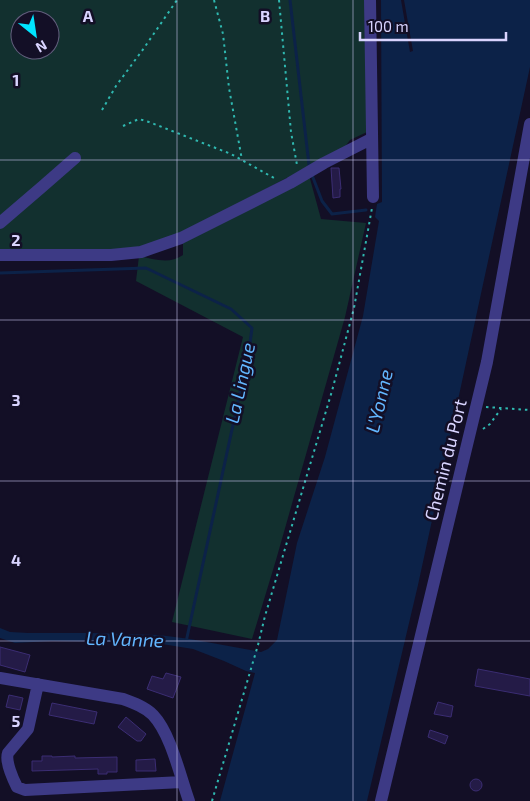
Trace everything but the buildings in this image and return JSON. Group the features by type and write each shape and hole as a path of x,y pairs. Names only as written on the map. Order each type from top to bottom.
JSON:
{"street":[{"path":"370,0 372,202"},
{"name":"Chemin du Port","path":"381,801 487,362 530,124"},
{"path":"0,255 111,255 140,252 181,238 287,185 371,139"},
{"path":"0,223 75,158"},
{"path":"0,678 123,699 141,706 152,714 161,725 170,744 189,801"},
{"path":"38,684 28,728 6,758 18,787 25,790 182,782"}],"path":[{"path":"102,110 116,86 177,0"},
{"path":"214,0 223,34 229,88 242,160"},
{"path":"279,0 291,132 300,177"},
{"path":"123,126 140,119 222,151 287,185"},
{"path":"212,801 332,391 354,308 370,223 372,202"},
{"path":"476,407 530,410"},
{"path":"470,433 475,435 490,424 501,408"}],"green space":[{"path":"0,0 365,0 367,132 350,140 344,148 185,231 138,250 0,251"},
{"path":"309,175 321,219 366,223 345,317 252,639 172,622 243,337 136,281 139,256 167,261 178,258 183,255 183,243"}],"water":[{"path":"381,0 401,0 410,52 413,51 404,0 530,0 530,67 418,585 367,801 220,801 255,673 193,649 162,644 125,642 52,641 15,643 0,638 0,628 10,632 28,633 159,635 261,652 268,649 277,640 297,543 325,457 363,316 379,221 375,217 377,204 382,202"}],"waterway":[{"path":"290,0 309,165"},
{"path":"312,175 322,201 332,214 366,210"},
{"name":"La Lingue","path":"0,273 146,268 231,309 252,328 249,351 186,642"}],"water label":[{"name":"L'Yonne","path":"379,401"},
{"name":"La Vanne","path":"125,639"}]}
